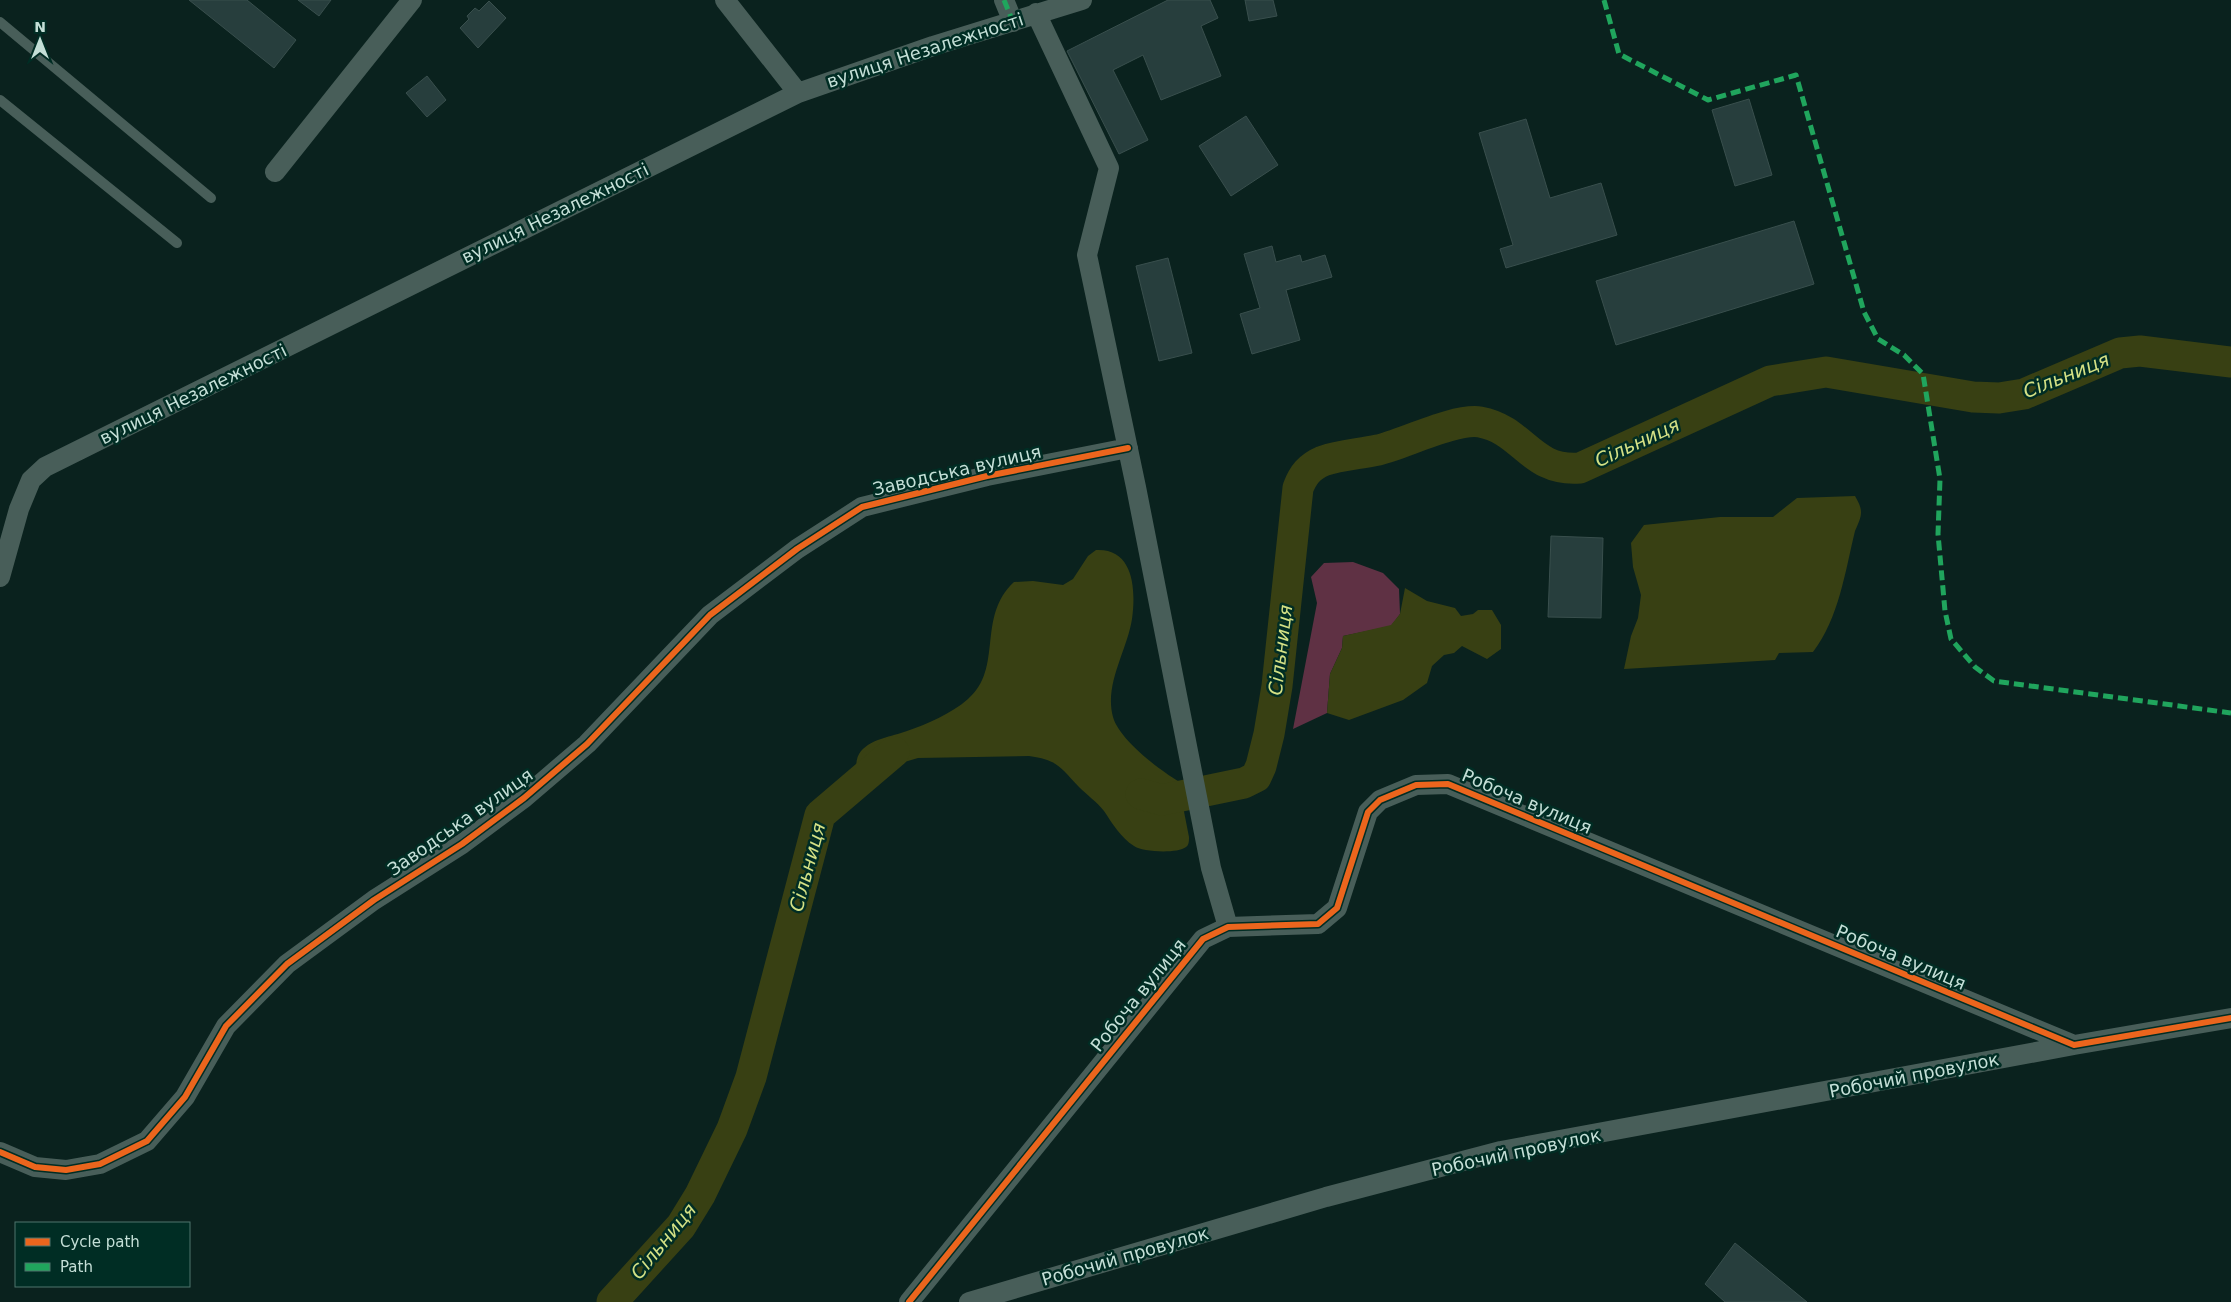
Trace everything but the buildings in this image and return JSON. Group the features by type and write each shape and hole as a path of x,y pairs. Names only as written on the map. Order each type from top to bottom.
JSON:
{"street":[{"path":"275,172 412,0"},
{"path":"725,0 798,93"},
{"path":"1004,0 1013,22"},
{"name":"вулиця Незалежності","path":"0,577 28,487 31,480 46,467 798,93 933,46 1082,0"},
{"path":"1036,13 1110,168 1087,255 1128,448 1211,868 1228,927"},
{"name":"Заводська вулиця","path":"0,1152 35,1167 66,1170 100,1164 147,1140 185,1097 226,1026 287,964 374,900 462,844 524,798 587,744 710,615 797,549 862,507 987,476 1128,448"},
{"name":"Робоча вулиця","path":"909,1302 1203,939 1228,927 1318,924 1337,908 1368,812 1380,800 1416,785 1448,784 2074,1045"},
{"path":"2074,1045 2231,1018"},
{"name":"Робочий провулок","path":"969,1302 1326,1197 1501,1151 2074,1045"}],"lane":[{"path":"0,22 211,198"},
{"path":"0,100 177,243"}],"shaded area":[{"path":"1855,496 1861,509 1860,517 1840,594 1829,625 1813,652 1779,653 1775,660 1624,669 1631,636 1638,618 1641,595 1633,567 1631,543 1644,525 1720,517 1773,517 1797,498"},
{"path":"1096,550 1109,551 1118,556 1125,563 1130,573 1132,584 1132,619 1111,692 1113,717 1123,735 1140,753 1178,781 1189,837 1187,846 1175,851 1160,851 1144,850 1134,846 1121,835 1101,808 1062,769 1053,762 1029,756 918,758 891,766 870,781 864,782 856,773 858,756 861,751 871,743 931,722 947,714 968,699 979,687 985,673 996,611 1003,596 1014,582 1033,581 1063,585 1073,579 1088,556"},
{"path":"1353,562 1383,573 1399,589 1400,614 1391,626 1343,636 1342,648 1330,674 1327,713 1293,729 1317,603 1311,577 1324,563"},
{"path":"1405,588 1427,601 1455,608 1461,616 1473,614 1478,610 1492,610 1501,625 1501,649 1487,659 1462,646 1454,653 1444,655 1432,666 1427,683 1403,700 1349,720 1327,713 1330,674 1342,648 1343,636 1391,625 1400,614"}],"waterway":[{"name":"Сільниця","path":"1141,794 1162,800 1244,783 1256,777 1261,766 1269,734 1277,686 1298,488 1307,472 1323,461 1389,447 1457,424 1480,422 1495,426 1507,433 1549,464 1563,468 1580,468 1770,381 1826,372 1973,397 1999,398 2024,394 2120,353 2140,351 2231,362"},
{"name":"Сільниця","path":"612,1302 681,1226 700,1195 732,1129 751,1077 820,815 894,752"}],"marked path":[{"path":"1004,0 1013,22"},
{"path":"1604,0 1619,54 1708,100 1796,75 1864,312 1878,339 1904,355 1923,374 1940,479 1938,534 1945,611 1951,639 1975,667 1994,681 2231,713"}],"cycle path":[{"path":"0,1152 35,1167 66,1170 100,1164 147,1141 185,1097 226,1026 287,964 374,900 462,844 524,798 587,744 710,615 797,549 862,507 987,476 1128,448"},
{"path":"909,1302 1203,939 1228,927 1318,924 1337,908 1368,812 1380,800 1416,785 1448,784 2074,1045 2231,1018"}]}
